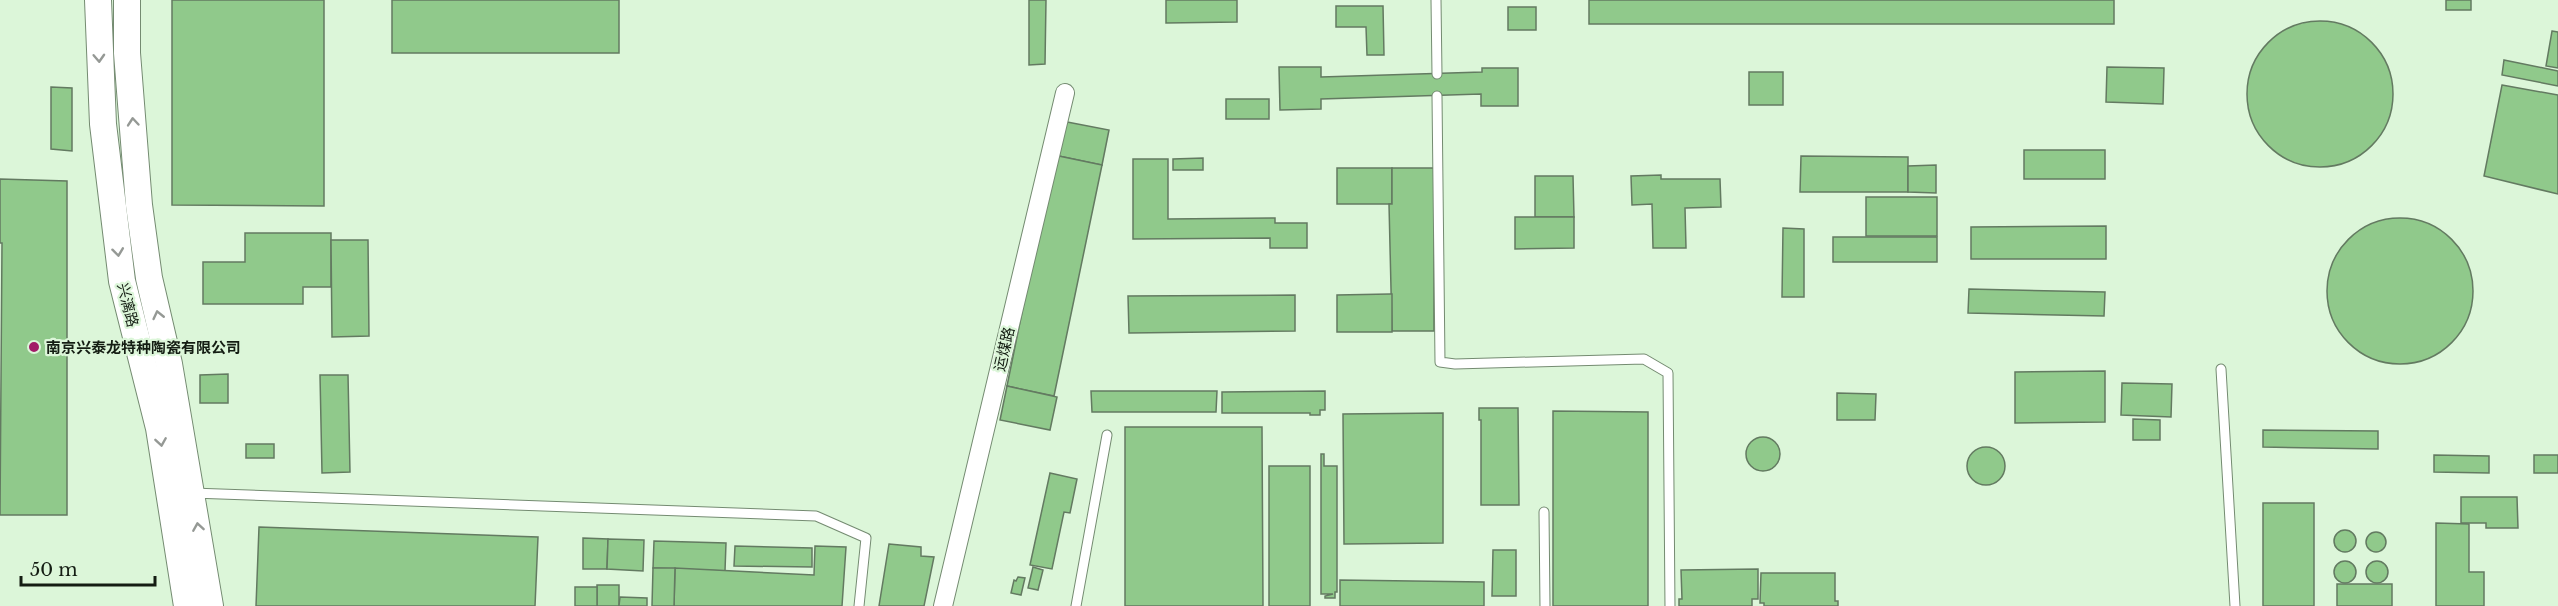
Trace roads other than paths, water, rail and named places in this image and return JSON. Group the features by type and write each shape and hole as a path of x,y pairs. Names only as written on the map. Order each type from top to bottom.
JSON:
{"street":[{"name":"兴漓路","path":"98,0 103,124 122,281 159,428 187,606"},
{"name":"兴漓路","path":"127,0 127,53 142,226 149,278 169,364 210,606"},
{"name":"运煤路","path":"944,606 1065,93"}],"lane":[{"path":"1436,0 1437,74"},
{"path":"1437,96 1440,362 1455,364 1644,359 1668,373 1670,606"},
{"path":"2221,369 2235,606"},
{"path":"1076,606 1107,435"},
{"path":"192,493 816,516 866,538 859,606"},
{"path":"1544,512 1545,606"}],"place":[{"name":"南京兴泰龙特种陶瓷有限公司","path":"34,347"}]}
